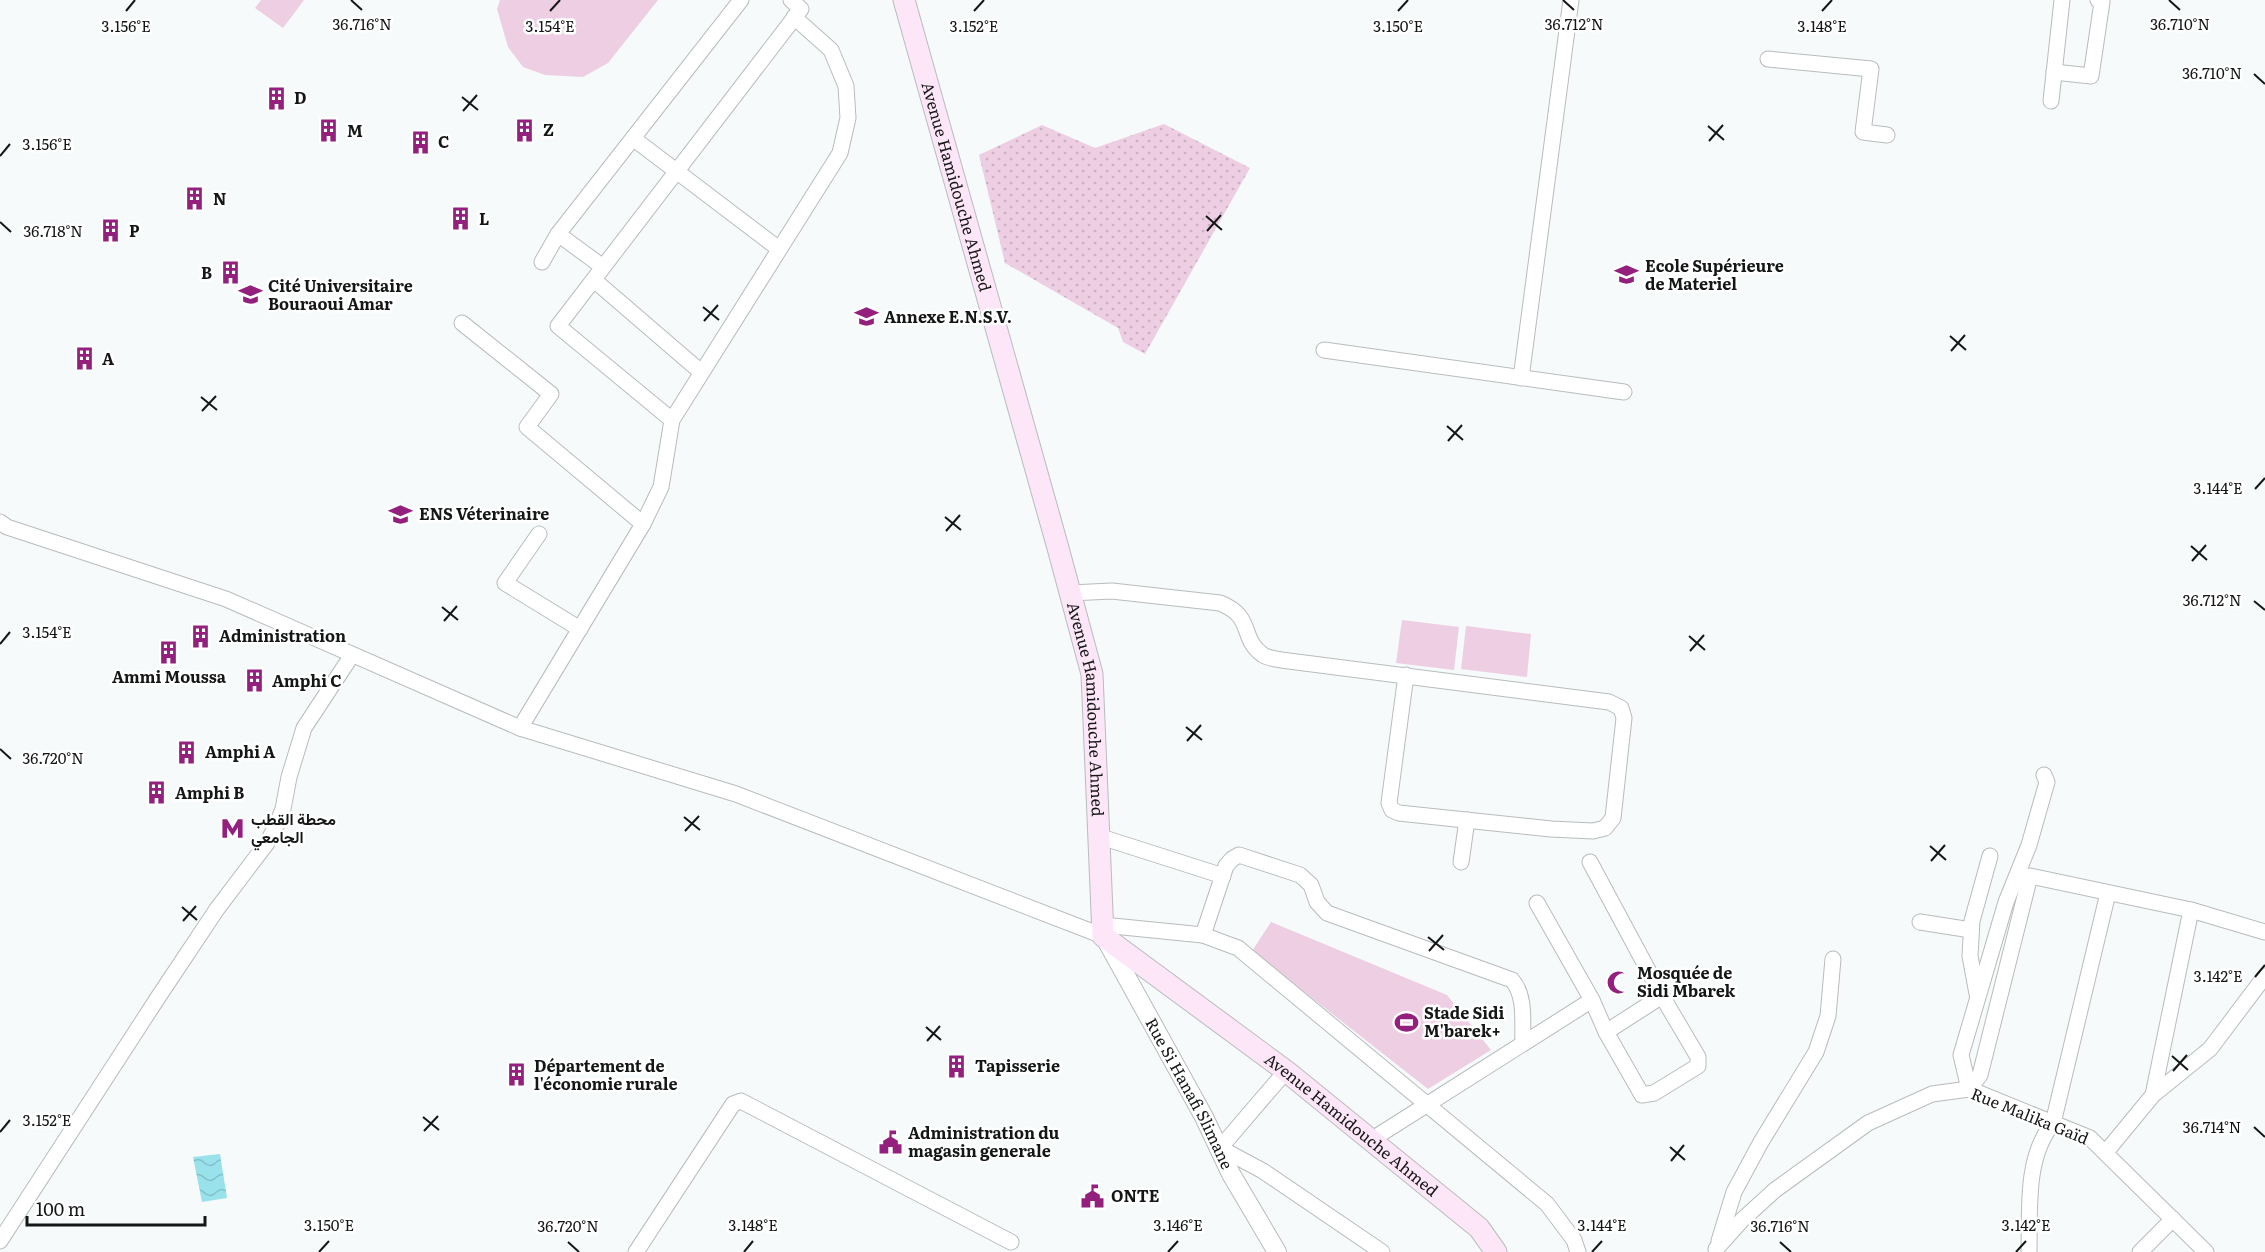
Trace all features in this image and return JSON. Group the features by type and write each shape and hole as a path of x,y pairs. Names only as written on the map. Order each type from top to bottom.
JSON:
{"main road":[{"name":"Avenue Hamidouche Ahmed","path":"904,0 1092,674 1103,930 1286,1071 1479,1228 1496,1252"}],"street":[{"path":"543,262 558,234 741,0"},
{"path":"672,420 558,326 801,9 792,0"},
{"path":"1521,378 1571,0"},
{"path":"2051,102 2062,0"},
{"path":"2054,72 2091,76 2102,2 2098,0"},
{"path":"520,728 643,524 661,487 672,420 840,153 848,118 846,86 831,50 794,17"},
{"path":"1768,59 1871,69 1863,132 1887,135"},
{"path":"634,139 778,249"},
{"path":"558,234 603,267"},
{"path":"594,280 701,372"},
{"path":"462,323 551,394 527,427 643,524"},
{"path":"1324,350 1624,392"},
{"path":"0,522 7,527 226,599 520,728 736,794 1103,930 1203,935 1238,948 1428,1103 1547,1204 1574,1240 1578,1252"},
{"path":"539,534 505,583 580,629"},
{"path":"1070,593 1112,591 1220,603 1233,608 1243,619 1250,640 1264,656 1281,660 1406,675 1609,702 1621,708 1624,718 1613,818 1605,828 1593,831 1561,830 1399,813 1392,810 1389,803 1406,675"},
{"path":"0,1241 217,909 267,843 283,809 291,769 304,728 352,655"},
{"path":"1968,1089 1961,1055 2006,902 2029,844 2047,782 2044,776"},
{"path":"1461,862 1467,820"},
{"path":"1098,836 1223,876"},
{"path":"1203,935 1226,866 1232,859 1239,855 1300,875 1311,885 1317,902 1327,913 1512,980 1521,995 1523,1042"},
{"path":"1978,998 1970,956 1971,930 1990,856"},
{"path":"1537,903 1642,1095 1654,1093 1698,1066 1698,1057 1662,996 1590,862"},
{"path":"1968,1089 1980,1075 2030,876 2191,910 2265,932"},
{"path":"2029,1252 2034,1158 2042,1136 2053,1123 2108,893"},
{"path":"2152,1095 2191,910"},
{"path":"1920,922 1971,930"},
{"name":"Rue Si Hanafi Slimane","path":"1103,930 1220,1148 1231,1174 1277,1252"},
{"path":"1716,1250 1734,1192 1816,1052 1828,1016 1833,959"},
{"path":"2106,1152 2152,1095 2210,1049 2265,976"},
{"path":"1606,1032 1662,996"},
{"path":"1371,1140 1592,1000"},
{"path":"1286,1071 1220,1148 1263,1171 1382,1252"},
{"name":"Rue Malika Gaïd","path":"1716,1250 1742,1220 1775,1190 1868,1123 1932,1094 1968,1089 2090,1137 2206,1252"},
{"path":"636,1252 732,1104 741,1101 1011,1242"},
{"path":"2140,1252 2173,1219"}],"shaded area":[{"path":"261,0 304,0 283,28 255,8"},
{"path":"500,0 658,0 608,63 583,77 545,75 523,67 508,47 497,9"},
{"path":"1164,124 1250,168 1145,354 1123,342 1118,328 1005,263 979,155 1042,125 1095,148"},
{"path":"1402,620 1459,627 1454,670 1396,663"},
{"path":"1466,626 1531,634 1527,677 1461,669"},
{"name":"Stade Sidi M'barek+","path":"1271,922 1447,995 1491,1050 1428,1089 1252,951"}],"water":[{"path":"220,1154 227,1198 202,1202 193,1157"}],"place":[{"name":"D","path":"276,98"},
{"name":"Z","path":"525,130"},
{"name":"M","path":"329,131"},
{"name":"C","path":"420,142"},
{"name":"N","path":"195,199"},
{"name":"L","path":"461,219"},
{"name":"P","path":"111,231"},
{"name":"B","path":"230,273"},
{"name":"Ecole Supérieure de Materiel","path":"1627,275"},
{"name":"Cité Universitaire Bouraoui Amar","path":"250,295"},
{"name":"Annexe E.N.S.V.","path":"866,317"},
{"name":"A","path":"84,359"},
{"name":"ENS Véterinaire","path":"401,514"},
{"name":"Administration","path":"201,636"},
{"name":"Ammi Moussa","path":"169,652"},
{"name":"Amphi C","path":"254,681"},
{"name":"Amphi A","path":"187,752"},
{"name":"Amphi B","path":"157,793"},
{"name":"محطة القطب الجامعي","path":"233,828"},
{"name":"Mosquée de Sidi Mbarek","path":"1619,982"},
{"name":"Stade Sidi M'barek+","path":"1406,1022"},
{"name":"Tapisserie","path":"957,1066"},
{"name":"Département de l'économie rurale","path":"516,1075"},
{"name":"Administration du magasin generale","path":"890,1142"},
{"name":"ONTE","path":"1093,1196"}]}
